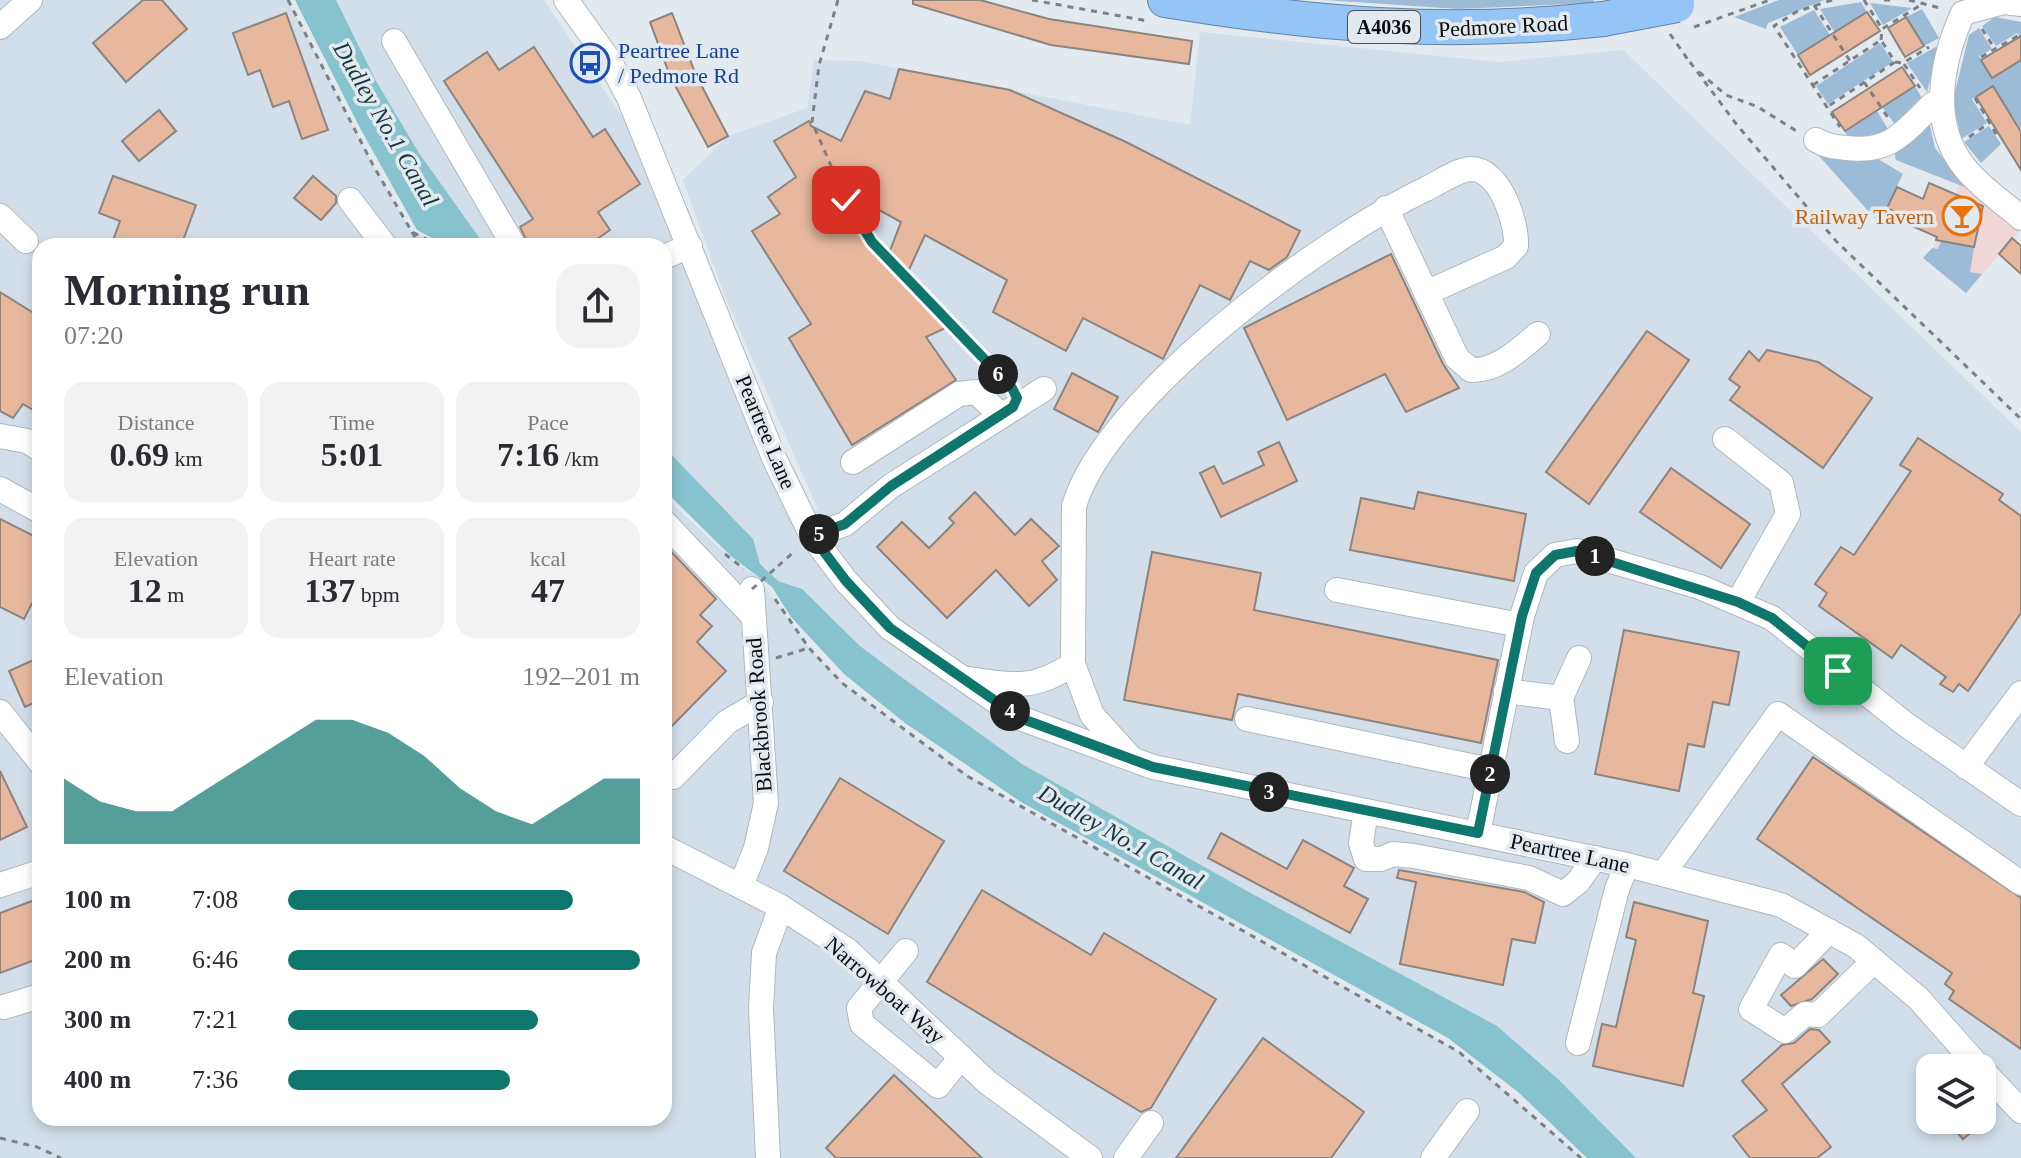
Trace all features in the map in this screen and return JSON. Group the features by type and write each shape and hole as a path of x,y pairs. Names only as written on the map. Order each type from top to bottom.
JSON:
{"highway":[{"name":"Pedmore Road","path":"1165,0 1344,24 1429,30 1520,28 1683,14"}],"street":[{"path":"0,27 30,0"},
{"name":"Peartree Lane","path":"566,0 609,60 629,98 774,458 812,536 846,581 890,628 1020,718 1132,759 1210,781 1627,865 1781,905 1856,946 1918,998 1968,1054"},
{"path":"2021,4 2004,2 1959,22 1941,103 1950,147 1966,170 2021,218"},
{"path":"394,41 509,238"},
{"path":"1816,140 1825,145 1878,150 1896,140 1933,104 1941,103"},
{"path":"1132,759 1092,715 1073,664 1074,506 1081,483 1097,456 1130,414 1232,316 1386,208 1468,169 1484,171 1495,180 1517,231 1516,246 1506,257 1426,293"},
{"path":"350,200 379,238"},
{"path":"1386,208 1457,358 1471,370 1483,370 1514,354 1538,334"},
{"path":"0,216 26,241"},
{"path":"672,254 690,246"},
{"path":"812,536 845,524 891,486 1044,389"},
{"path":"853,462 959,394 976,392 1007,411"},
{"path":"0,436 32,444"},
{"path":"1725,439 1781,483 1788,514 1738,602"},
{"path":"0,489 32,507"},
{"path":"672,530 751,614"},
{"path":"1478,833 1520,625 1536,573 1555,555 1577,551 1738,602 1772,618 1905,724 2021,804"},
{"name":"Blackbrook Road","path":"741,886 756,848 766,803 761,702 751,614 758,582"},
{"path":"1337,590 1520,625"},
{"path":"1567,741 1561,698 1579,658"},
{"path":"960,678 1007,685 1040,684 1073,664"},
{"path":"1506,691 1561,698"},
{"path":"1966,767 2021,693"},
{"path":"673,777 727,722 761,702"},
{"path":"0,712 32,752"},
{"path":"1663,874 1778,714 2021,883"},
{"path":"1247,719 1490,770"},
{"path":"1366,811 1361,843 1366,859 1381,859 1393,854 1414,856 1529,878 1563,894 1578,882 1595,858"},
{"name":"Narrowboat Way","path":"672,851 781,907 847,950 961,1057 1081,1156"},
{"path":"1578,1043 1617,889 1627,865"},
{"path":"0,885 32,875"},
{"path":"768,1158 761,1008 763,967 764,953 781,907"},
{"path":"1829,931 1795,966 1781,955 1751,1009 1785,1031 1805,1014 1818,1015 1874,961"},
{"path":"906,951 859,1008 862,1024 938,1086 961,1057"},
{"path":"4,1007 32,998"},
{"path":"891,1047 919,1018"},
{"name":"Peartree Lane","path":"1996,1085 2021,1111"},
{"path":"1433,1158 1467,1111"},
{"path":"1126,1158 1151,1123"}],"path":[{"path":"288,0 374,167 415,238"},
{"path":"838,0 819,65 812,122 840,187 872,242 1012,388 1017,398 1007,411"},
{"path":"1770,0 1683,14 1690,62 1737,125 1836,241 2021,419"},
{"path":"1832,0 1814,5 1774,26 1835,120"},
{"path":"1864,0 1882,29 1881,40 1895,62"},
{"path":"1884,0 1892,0"},
{"path":"1909,0 1924,3 1959,22"},
{"path":"1882,29 1924,3"},
{"path":"1814,5 1850,61"},
{"path":"1981,57 2019,35"},
{"path":"1813,85 1881,40"},
{"path":"1827,107 1895,62 1903,63 1919,53"},
{"path":"1690,62 1726,95 1758,107 1779,123 1816,140"},
{"path":"1903,63 1913,77"},
{"path":"1864,82 1895,129"},
{"path":"1975,98 1999,139"},
{"path":"412,232 424,238"},
{"path":"717,546 758,582 809,648 842,683 967,776 1459,1052 1581,1158"},
{"path":"758,582 778,566"},
{"path":"756,657 779,658 809,648"},
{"path":"0,1138 37,1147 61,1158"}],"shaded area":[{"path":"0,0 288,0 374,167 412,232 424,238 32,238 32,1126 672,1126 672,503 737,564 758,577 809,648 842,683 913,737 1010,802 1459,1052 1581,1158 0,1158"},
{"path":"330,0 544,0 626,123 672,238 457,238"},
{"path":"1325,0 1593,0 1595,3 1458,9"},
{"path":"1779,0 1824,0 1768,23 1766,29 1734,17"},
{"path":"1861,2 1867,12 1835,33 1820,9"},
{"path":"1870,3 1912,8 1883,25"},
{"path":"1922,9 1939,38 1924,46 1906,17"},
{"path":"1814,10 1830,35 1798,55 1780,27"},
{"path":"1995,17 2021,22 2021,38 2017,33 1996,46 1982,26"},
{"path":"1979,28 1992,49 1979,56 1992,78 2021,60 2021,129 1993,87 1972,99 1987,123 1961,139 1953,100 1969,35"},
{"path":"1200,32 1499,62 1623,50 2021,432 2021,1158 1612,1158 1500,1051 1155,860 853,660 672,478 672,238 752,438 794,523 818,510 724,294 683,180 728,136 807,108 814,60 860,61 1190,125"},
{"path":"1880,43 1893,62 1828,104 1816,86"},
{"path":"1939,45 1927,92 1907,63"},
{"path":"1915,86 1923,100 1897,127 1882,107"},
{"path":"1877,111 1889,131 1874,137 1847,136 1845,131"},
{"path":"1928,117 1935,148 1967,188 1896,160 1894,151"},
{"path":"1989,126 2001,144 1981,163 1964,142"},
{"path":"1811,147 1875,157 1903,174 1879,223"},
{"path":"1966,170 2021,229 1966,293 1923,258 1933,248"},
{"path":"1945,231 1963,245 1974,247 1970,272 1982,274 1966,293 1923,258 1932,248 1938,249"}],"water":[{"name":"Dudley No.1 Canal","path":"295,0 336,0 376,81 419,153 479,238 432,238 417,230 360,128"},
{"name":"Dudley No.1 Canal","path":"672,455 753,539 760,564 778,581 802,589 860,646 908,682 1022,764 1247,891 1497,1026 1558,1079 1636,1158 1587,1158 1518,1092 1448,1038 1021,802 905,723 844,674 791,617 772,587 732,557 672,498"}],"building":[{"path":"143,0 162,0 187,29 126,82 93,43"},
{"path":"913,0 980,0 1049,19 1192,41 1189,64 1051,45 913,4"},
{"path":"1867,12 1880,31 1810,75 1798,55"},
{"path":"286,13 328,130 302,139 289,101 273,107 260,70 248,75 233,33"},
{"path":"672,13 696,75 728,136 708,147 670,76 650,22"},
{"path":"1906,17 1924,46 1905,57 1888,28"},
{"path":"2021,36 2021,60 1992,78 1981,60"},
{"path":"534,47 593,137 605,129 640,184 598,212 610,230 598,238 525,238 520,227 533,219 444,81 487,52 499,70"},
{"path":"1902,67 1915,86 1845,131 1832,112"},
{"path":"899,69 1010,90 1126,142 1300,231 1287,257 1269,270 1250,261 1230,300 1200,285 1163,359 1083,318 1066,351 993,312 1007,280 925,235 907,274 950,326 926,337 956,380 852,445 789,338 811,324 752,231 780,214 768,197 796,177 774,141 809,121 811,126 841,141 865,91 890,99","holes":["832,184 901,222 886,261"]},
{"path":"1993,86 2021,132 2021,170 1976,97"},
{"path":"159,110 176,131 139,161 122,141"},
{"path":"113,176 196,205 184,238 114,238 120,221 99,213"},
{"path":"313,176 336,196 336,203 321,220 294,198"},
{"path":"1929,183 1983,206 1974,247 1936,240 1937,237 1912,226 1914,221 1887,208 1897,187 1923,199"},
{"path":"2012,238 2021,246 2021,274 1999,254"},
{"path":"1391,254 1443,364 1459,388 1406,412 1385,374 1287,420 1244,328"},
{"path":"0,292 32,312 32,409 23,404 13,418 0,411"},
{"path":"1647,331 1689,360 1589,504 1546,472"},
{"path":"1767,350 1818,362 1872,398 1823,468 1730,400 1740,387 1729,379 1749,351 1759,361"},
{"path":"1072,373 1118,397 1098,432 1054,409"},
{"path":"1918,438 2003,494 1999,500 2021,516 2021,613 1968,691 1959,684 1953,692 1940,684 1946,677 1901,645 1892,658 1819,606 1827,593 1815,584 1841,547 1854,555 1911,471 1900,465"},
{"path":"1279,442 1297,481 1221,517 1200,473 1214,466 1223,484 1264,465 1258,452"},
{"path":"1671,468 1750,524 1721,568 1640,512"},
{"path":"975,492 1015,535 1031,519 1059,546 1042,561 1057,580 1029,606 996,570 947,618 877,547 902,522 929,548 954,523 949,518"},
{"path":"1418,492 1526,514 1514,581 1350,550 1361,498 1414,509"},
{"path":"0,519 32,535 32,604 24,619 0,607"},
{"path":"672,552 716,599 700,615 712,626 697,642 726,671 672,726"},
{"path":"1152,552 1261,573 1254,610 1498,660 1481,743 1238,694 1232,720 1124,700"},
{"path":"1624,630 1739,652 1729,705 1713,702 1704,747 1688,744 1679,791 1595,774"},
{"path":"32,661 32,704 25,707 9,671"},
{"path":"1813,757 2021,898 2021,1049 1949,999 1954,991 1945,984 1952,973 1757,839"},
{"path":"0,771 27,827 0,840"},
{"path":"840,778 944,841 888,934 784,871"},
{"path":"1221,833 1287,869 1303,840 1354,868 1344,886 1368,899 1350,933 1208,858"},
{"path":"1399,870 1524,892 1544,902 1535,943 1512,939 1503,985 1400,964 1416,882 1397,878"},
{"path":"982,890 1091,955 1104,933 1216,999 1151,1108 1141,1112 927,982"},
{"path":"32,901 32,961 0,973 0,913"},
{"path":"1634,902 1708,921 1693,993 1704,996 1683,1086 1593,1066 1602,1024 1616,1027 1636,940 1626,937"},
{"path":"1823,959 1838,974 1812,999 1791,1006 1781,995"},
{"path":"1810,1029 1819,1030 1830,1042 1782,1084 1831,1147 1817,1158 1750,1158 1733,1136 1767,1110 1742,1081 1782,1045 1794,1043"},
{"path":"1263,1038 1364,1112 1331,1158 1176,1158"},
{"path":"894,1075 982,1158 836,1158 826,1148"}],"place":[{"name":"Peartree Lane / Pedmore Rd","path":"590,63"},
{"name":"Railway Tavern","path":"1962,216"}],"route":[{"path":"846,200 872,242 947,324 1012,388 1017,398 1013,407 891,486 845,524 812,536 846,581 890,628 1020,718 1153,767 1478,833 1522,616 1536,573 1555,555 1577,551 1700,587 1738,602 1772,618 1838,671"}]}
